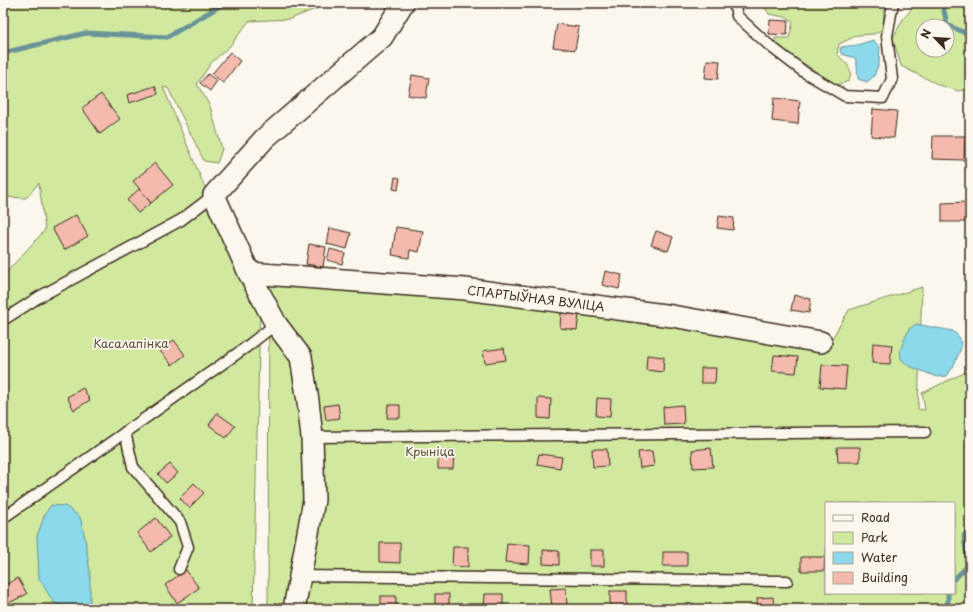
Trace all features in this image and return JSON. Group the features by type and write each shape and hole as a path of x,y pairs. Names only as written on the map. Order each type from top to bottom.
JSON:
{"street":[{"path":"294,609 314,500 312,437 301,357 276,324 249,273 214,195 265,138 382,37 403,3"},
{"name":"СПАРТЫЎНАЯ ВУЛІЦА","path":"249,273 465,289 672,316 821,342"}],"lane":[{"path":"734,3 737,16 770,46 804,72 845,96 883,98 892,78 887,36 893,3"},
{"path":"3,320 39,297 181,220 214,195"},
{"path":"3,518 245,348 276,324"},
{"path":"125,432 133,467 180,522 188,547 179,569"},
{"path":"312,437 925,432"},
{"path":"300,576 788,581"}],"green space":[{"name":"Касалапінка","path":"3,3 175,3 185,7 191,3 331,3 290,19 249,21 230,46 211,63 197,84 210,106 222,149 217,163 204,161 168,88 163,87 243,279 260,306 253,609 3,609 3,276 45,230 39,183 26,198 3,197"},
{"path":"765,3 877,3 884,11 883,29 874,34 858,35 839,44 837,54 847,64 851,72 849,81 837,85 775,45 775,38 789,38 793,22 785,17 769,14 764,6"},
{"path":"917,3 970,4 970,88 959,91 939,85 901,66 893,38 903,19"},
{"name":"Крыніца","path":"269,277 563,307 823,353 849,310 922,287 918,409 925,410 922,393 970,370 970,609 952,609 945,602 942,609 268,609"}],"water":[{"path":"873,40 880,47 879,63 874,76 867,82 858,79 855,58 842,54 840,51 841,47 857,45"},
{"path":"916,324 953,331 960,338 961,348 953,367 947,376 937,377 909,366 901,359 900,350 909,329"},
{"path":"51,505 65,506 80,517 90,572 90,604 79,609 70,609 53,602 39,578 37,536 45,514"}],"building":[{"path":"770,20 788,21 787,35 769,34"},
{"path":"557,24 579,27 575,50 553,47"},
{"path":"230,52 240,61 223,83 212,74"},
{"path":"707,60 720,61 718,79 705,78"},
{"path":"208,74 217,81 210,91 200,83"},
{"path":"412,75 429,78 426,98 408,95"},
{"path":"155,86 158,94 129,103 127,95"},
{"path":"101,94 120,119 100,134 82,108"},
{"path":"774,98 800,101 798,124 772,121"},
{"path":"873,109 897,111 894,138 871,136"},
{"path":"933,136 965,136 964,160 932,159"},
{"path":"155,163 173,185 151,203 133,181"},
{"path":"395,177 400,178 398,190 393,189"},
{"path":"139,189 151,203 138,213 127,200"},
{"path":"969,202 969,222 942,222 942,203"},
{"path":"76,215 88,236 64,250 52,228"},
{"path":"719,216 734,218 733,230 717,228"},
{"path":"396,227 423,231 419,252 410,250 409,258 392,255"},
{"path":"330,228 351,233 347,249 327,244"},
{"path":"656,231 673,237 668,251 651,245"},
{"path":"309,244 326,247 323,267 306,264"},
{"path":"330,249 345,253 342,264 327,260"},
{"path":"605,271 622,275 619,289 602,285"},
{"path":"794,295 811,299 809,313 791,310"},
{"path":"561,313 579,315 577,330 560,328"},
{"path":"174,340 185,355 172,365 160,351"},
{"path":"873,343 892,345 890,364 872,363"},
{"path":"504,348 506,360 485,363 483,351"},
{"path":"647,355 664,357 663,372 646,370"},
{"path":"774,355 798,357 796,373 772,371"},
{"path":"822,365 847,366 845,389 820,387"},
{"path":"701,368 716,368 715,383 701,383"},
{"path":"83,388 90,400 74,410 67,397"},
{"path":"538,398 551,399 550,419 538,418"},
{"path":"597,398 611,399 610,417 596,416"},
{"path":"338,404 340,418 326,420 324,406"},
{"path":"388,405 400,405 400,418 387,418"},
{"path":"683,405 684,424 664,425 663,407"},
{"path":"217,413 235,426 226,438 209,425"},
{"path":"837,447 860,447 860,462 838,462"},
{"path":"711,448 713,467 693,468 692,450"},
{"path":"592,449 607,449 608,466 593,467"},
{"path":"438,451 454,451 453,469 438,469"},
{"path":"652,451 654,466 640,468 638,452"},
{"path":"539,454 562,457 560,468 537,464"},
{"path":"170,464 178,473 166,483 158,474"},
{"path":"194,483 204,493 189,508 180,498"},
{"path":"156,518 170,537 151,552 137,533"},
{"path":"380,543 400,543 400,563 380,562"},
{"path":"507,543 530,545 529,564 505,562"},
{"path":"453,547 468,547 468,567 452,566"},
{"path":"543,550 559,551 559,565 543,564"},
{"path":"590,550 604,550 604,566 590,566"},
{"path":"663,552 687,552 687,566 663,566"},
{"path":"801,557 825,557 824,571 801,571"},
{"path":"186,570 199,588 177,603 165,585"},
{"path":"18,578 27,594 7,604 3,595 3,586"},
{"path":"566,588 567,606 552,607 550,589"},
{"path":"610,591 627,591 627,609 610,609"},
{"path":"435,594 449,594 449,609 435,609"},
{"path":"485,594 503,594 503,609 484,609"},
{"path":"381,596 396,596 396,609 381,609"},
{"path":"773,597 774,609 758,609 757,598"}],"waterway":[{"path":"3,53 86,33 167,37 220,6 229,3"},
{"path":"943,6 947,25 970,35"},
{"path":"955,578 968,566 964,536 970,527"},
{"path":"947,609 948,594"}]}
